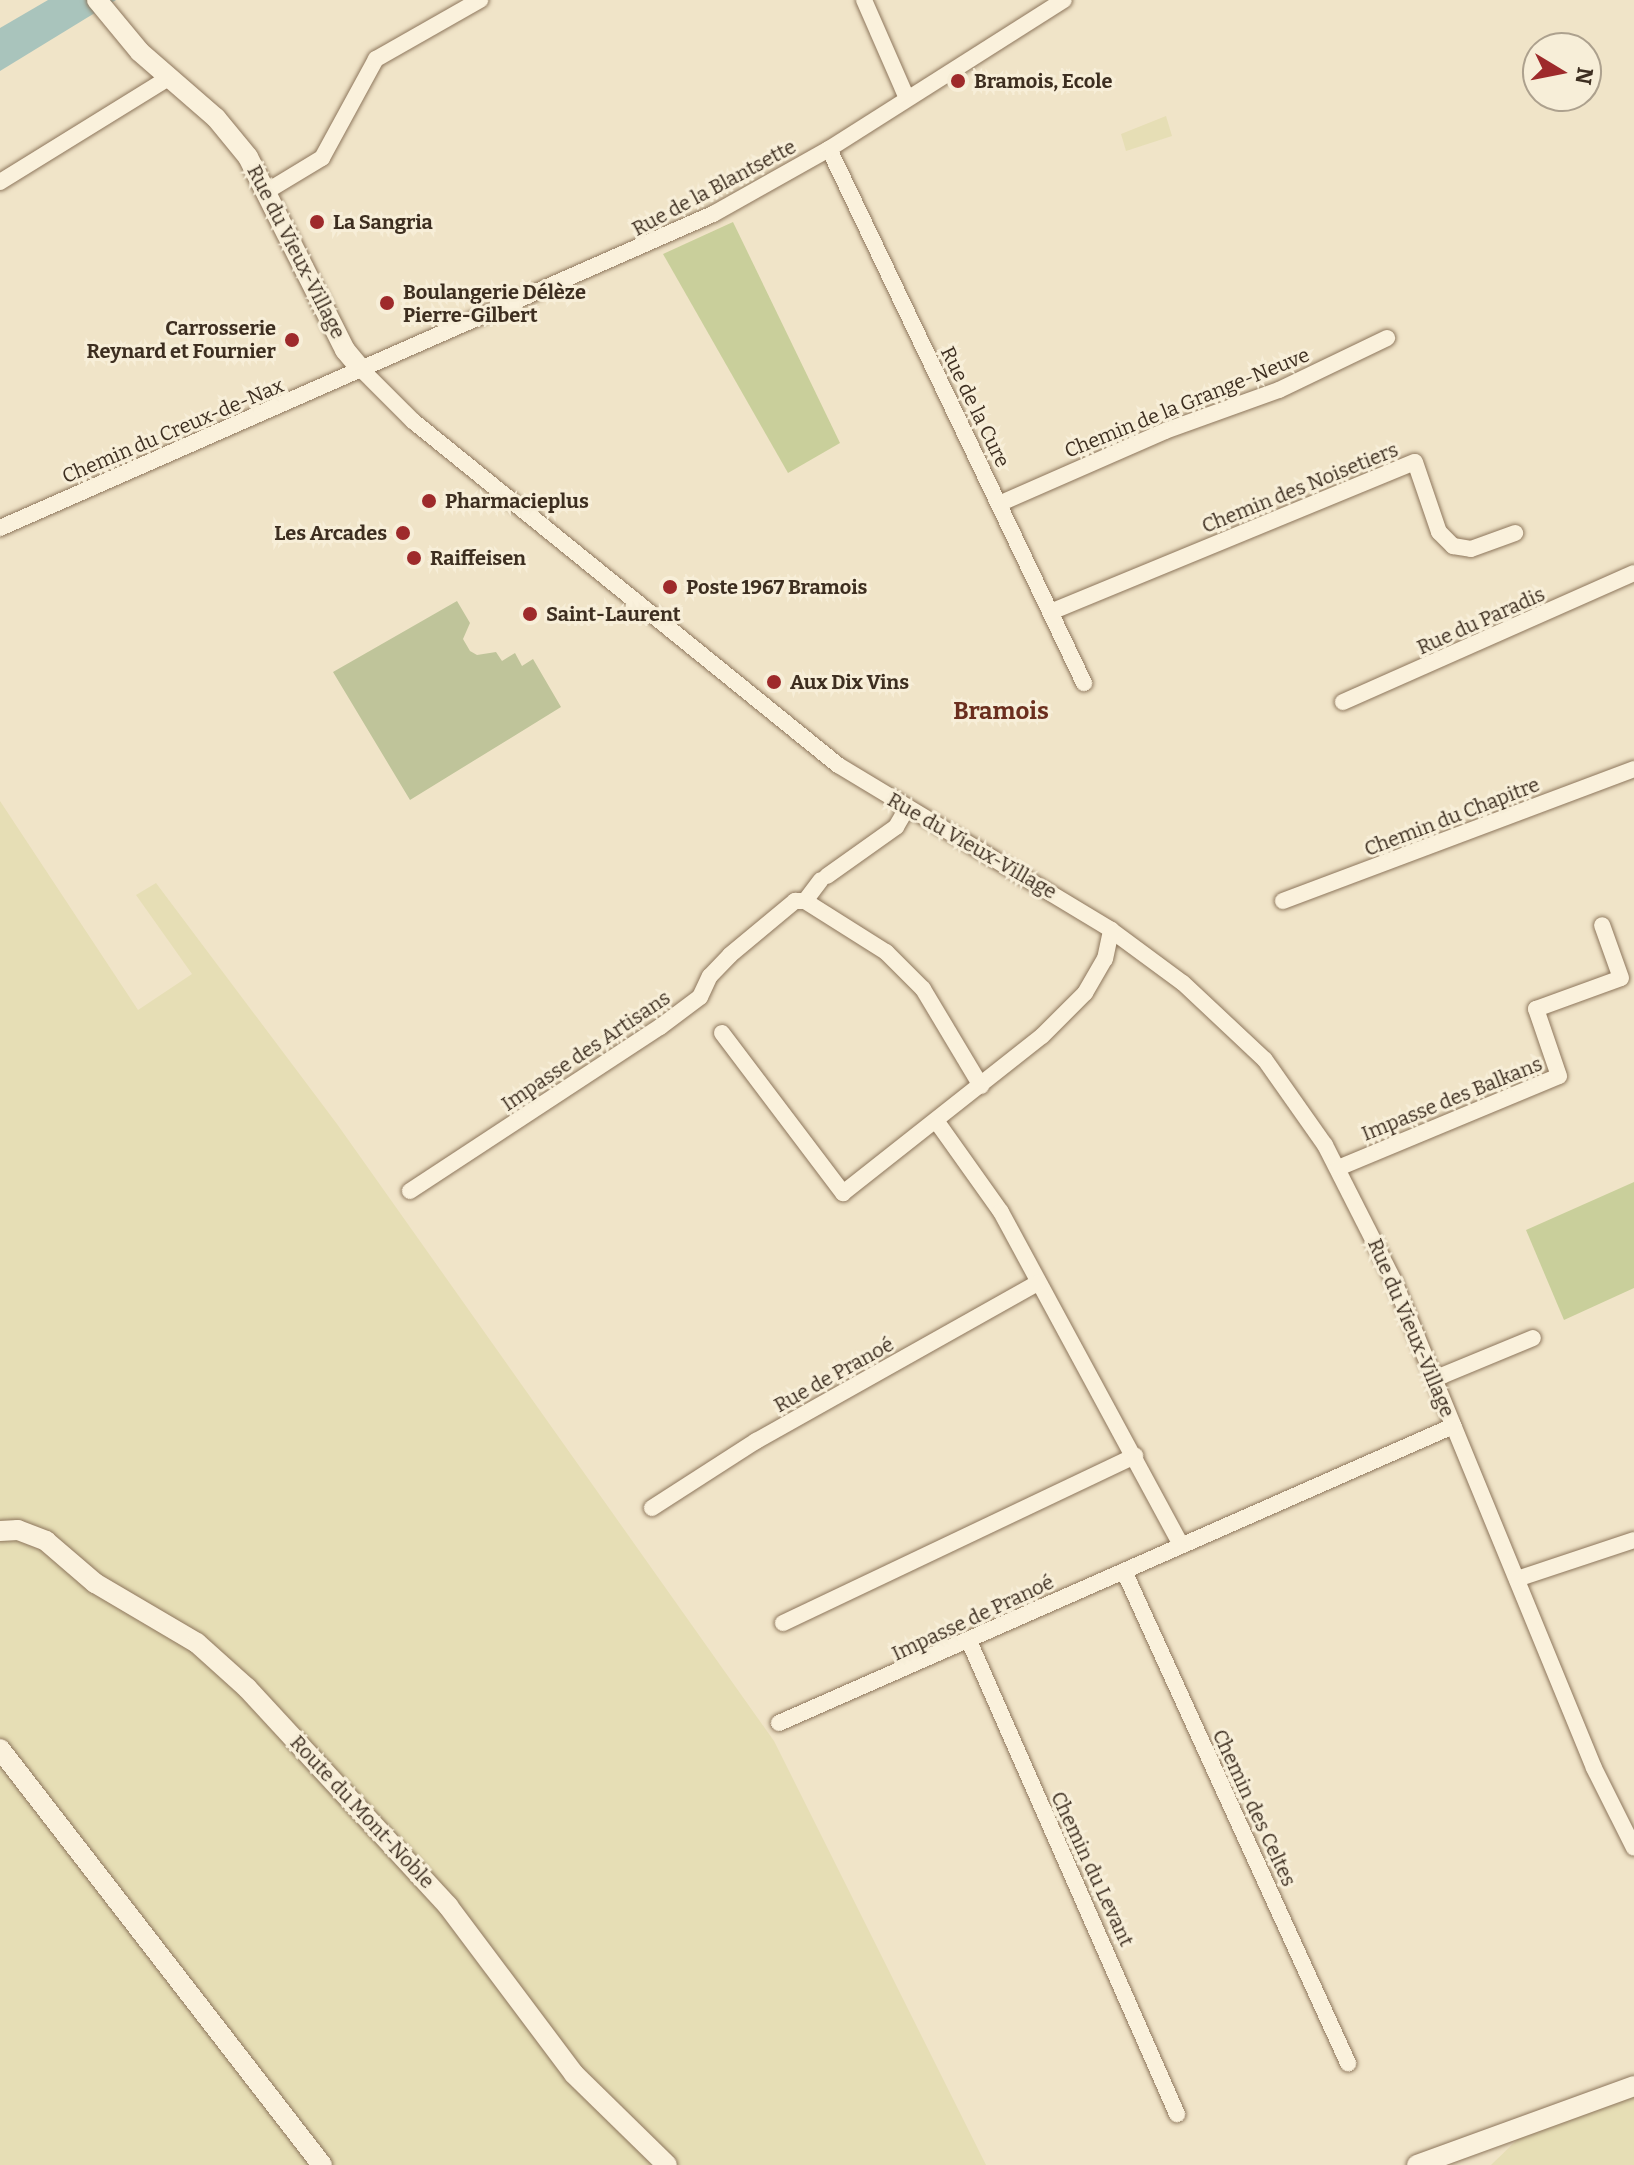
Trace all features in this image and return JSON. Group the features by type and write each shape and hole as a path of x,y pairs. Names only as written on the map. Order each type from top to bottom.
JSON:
{"street":[{"name":"Rue du Vieux-Village","path":"97,0 170,77 216,118 269,190 345,350 413,421 636,605 838,765 906,810 983,848 1111,930 1183,983 1241,1034 1290,1091 1338,1168 1394,1281 1594,1768 1634,1848"},
{"path":"269,190 322,158 376,59 480,0"},
{"path":"864,0 906,96"},
{"name":"Rue de la Blantsette","path":"361,369 625,257 829,149 906,96 1064,0"},
{"path":"0,182 170,77"},
{"name":"Rue de la Cure","path":"829,149 1053,611 1084,683"},
{"name":"Chemin de la Grange-Neuve","path":"1001,503 1165,431 1279,390 1387,338"},
{"name":"Chemin du Creux-de-Nax","path":"0,528 361,369"},
{"name":"Chemin des Noisetiers","path":"1053,611 1415,462 1439,532 1453,546 1471,549 1515,533"},
{"name":"Rue du Paradis","path":"1343,702 1634,573"},
{"name":"Chemin du Chapitre","path":"1283,901 1634,769"},
{"path":"906,810 896,827 824,878 805,901 886,952 923,989 981,1086"},
{"name":"Impasse des Artisans","path":"410,1191 690,1005 730,955 795,901 805,901"},
{"name":"Impasse des Balkans","path":"1338,1168 1559,1076 1536,1009 1621,978 1602,925"},
{"path":"722,1033 843,1193 981,1086 1085,993 1105,959 1111,930"},
{"path":"937,1122 1001,1212 1181,1545 1453,1426"},
{"name":"Rue de Pranoé","path":"652,1508 756,1441 1038,1283"},
{"path":"1434,1379 1533,1338"},
{"path":"783,1623 1135,1456"},
{"name":"Route du Mont-Noble","path":"0,1531 18,1530 46,1541 95,1583 197,1643 247,1688 448,1906 574,2074 667,2165"},
{"path":"1517,1579 1634,1540"},
{"name":"Impasse de Pranoé","path":"779,1723 1181,1545"},
{"name":"Chemin des Celtes","path":"1124,1571 1348,2063"},
{"name":"Chemin du Levant","path":"969,1641 1177,2114"},
{"path":"0,1749 322,2165"},
{"path":"1417,2165 1634,2086"}],"shaded area":[{"path":"1166,116 1172,136 1126,151 1121,134"},
{"path":"0,801 138,1010 192,974 136,895 156,883 337,1124 774,1741 986,2165 0,2165"},
{"path":"1634,2097 1634,2165 1491,2165 1520,2137"}],"green space":[{"path":"733,222 840,443 788,473 663,254"},
{"path":"457,601 470,623 463,639 470,651 477,655 496,652 502,661 515,653 522,666 533,659 561,707 410,800 333,672"},
{"path":"1634,1182 1634,1288 1564,1320 1526,1230"}],"water":[{"path":"48,0 116,0 0,71 0,28"}],"place":[{"name":"Bramois, Ecole","path":"958,81"},
{"name":"La Sangria","path":"317,222"},
{"name":"Boulangerie Délèze Pierre-Gilbert","path":"387,303"},
{"name":"Carrosserie Reynard et Fournier","path":"292,340"},
{"name":"Pharmacieplus","path":"429,501"},
{"name":"Les Arcades","path":"403,533"},
{"name":"Raiffeisen","path":"414,558"},
{"name":"Poste 1967 Bramois","path":"670,587"},
{"name":"Saint-Laurent","path":"530,614"},
{"name":"Aux Dix Vins","path":"774,682"}],"district":[{"name":"Bramois","path":"1001,712"}]}
